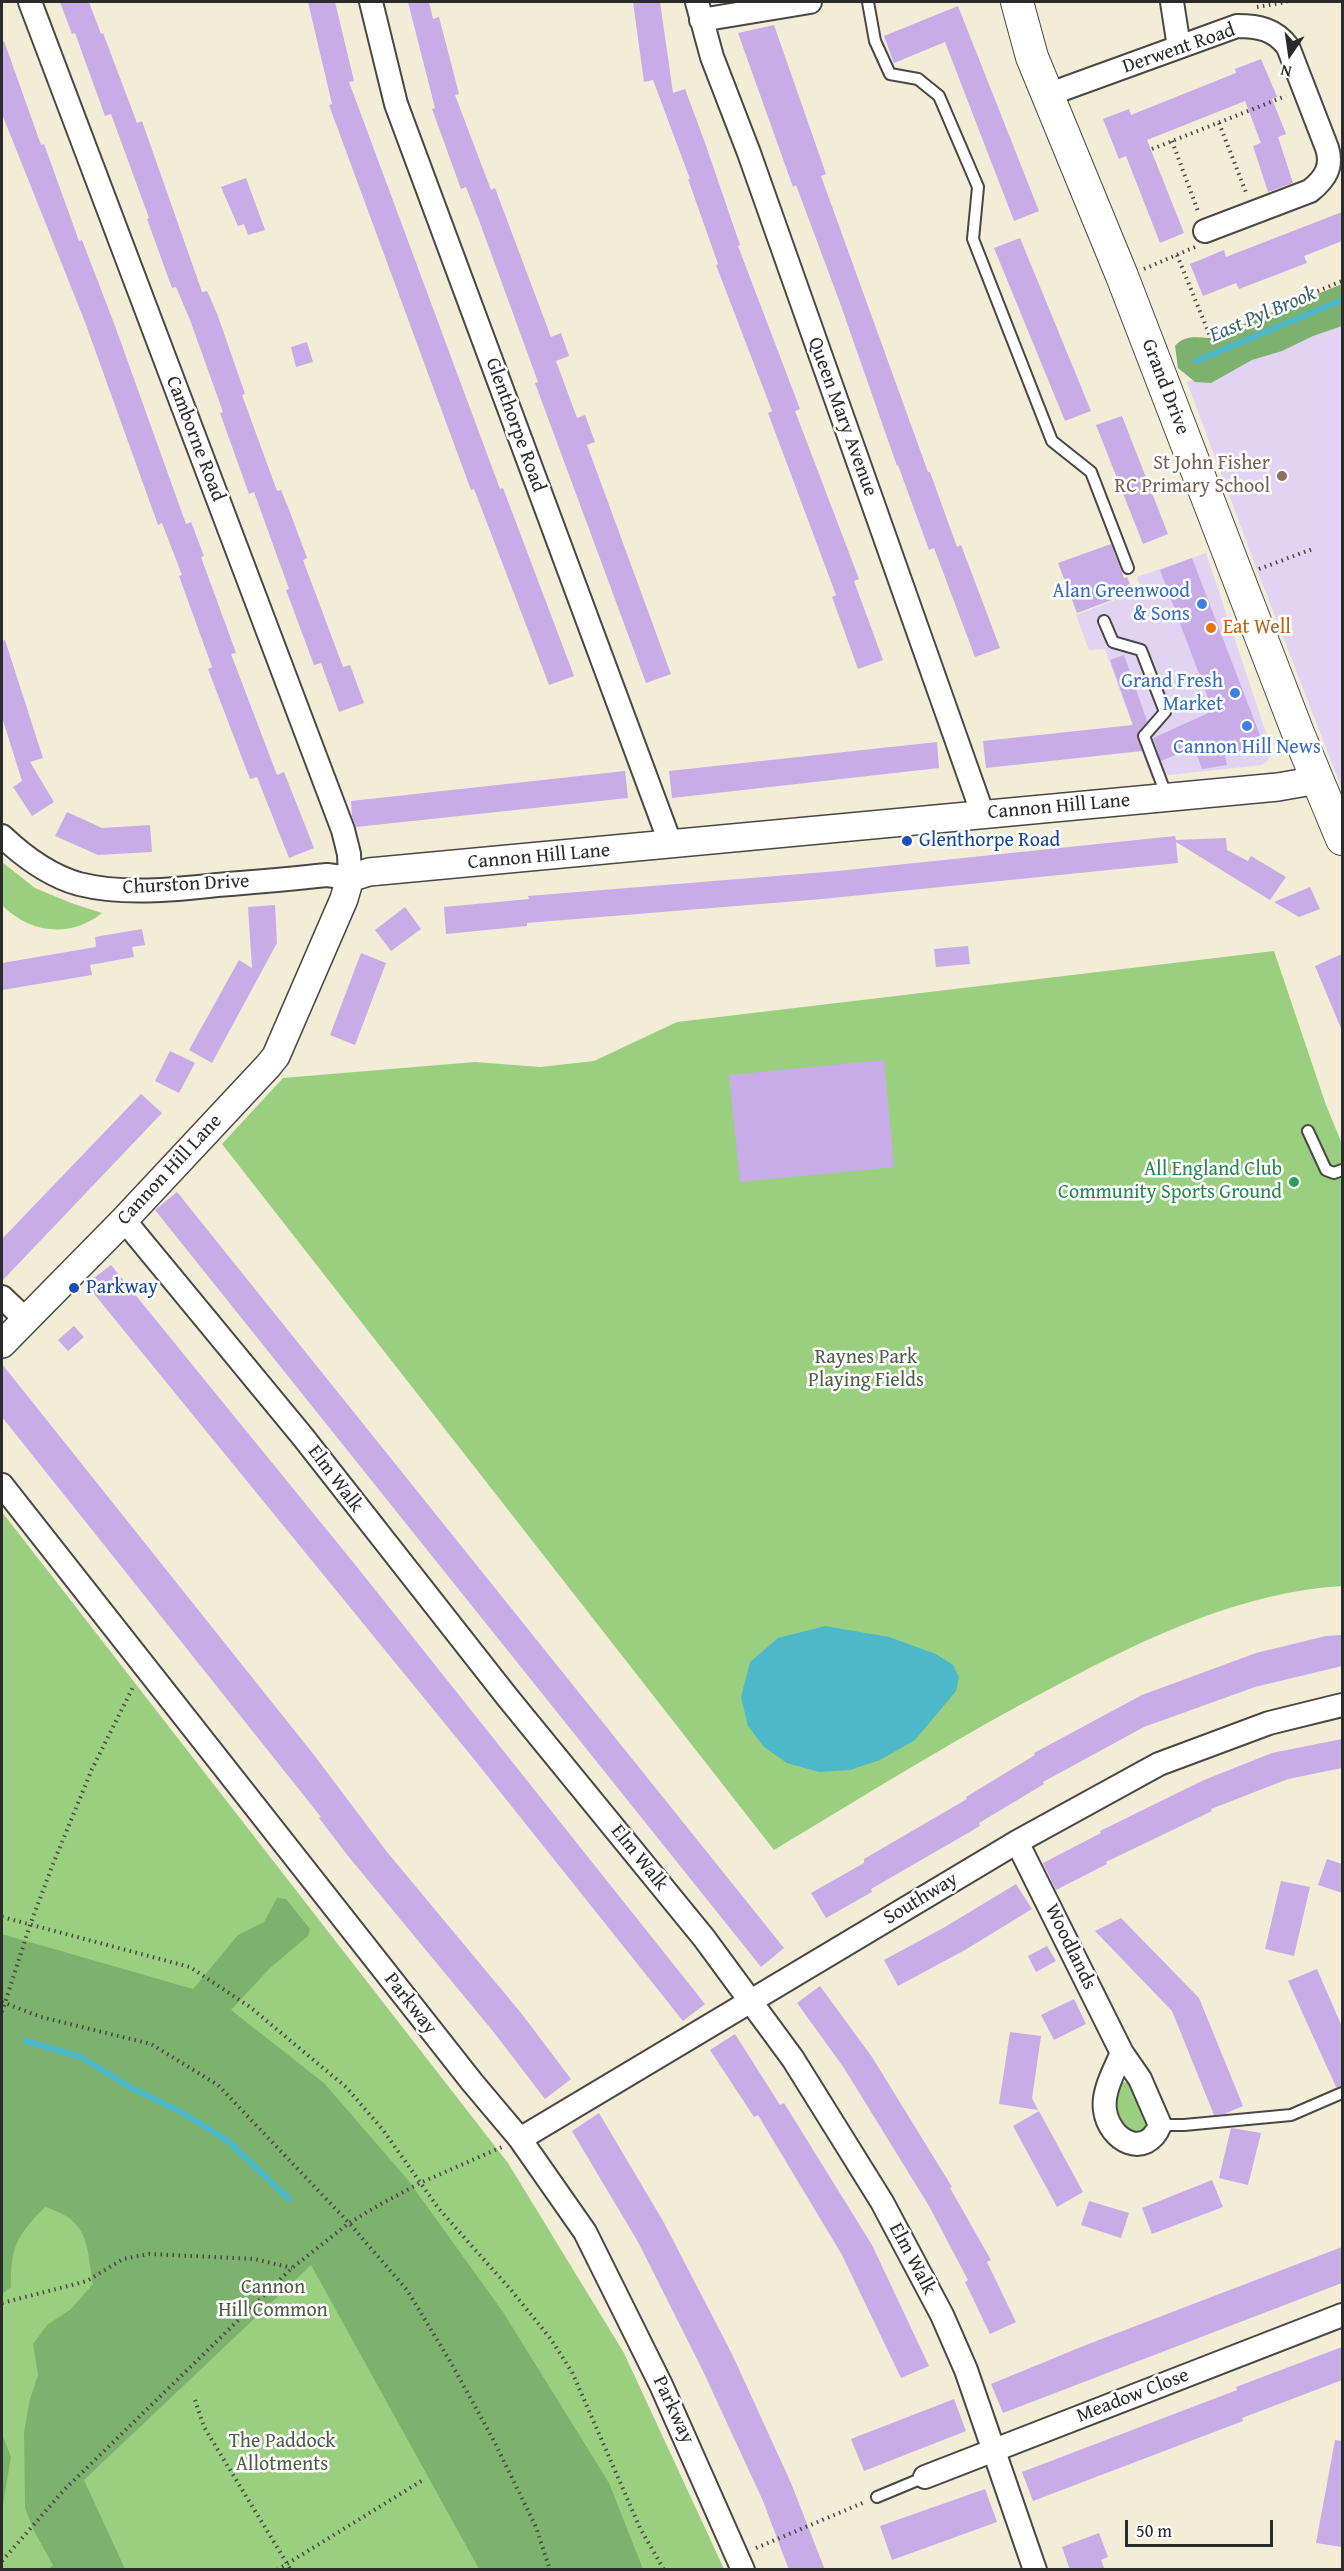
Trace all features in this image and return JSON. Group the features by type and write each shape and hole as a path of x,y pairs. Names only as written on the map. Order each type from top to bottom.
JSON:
{"main road":[{"name":"Grand Drive","path":"1017,2 1032,57 1122,276 1298,733 1342,839"}],"street":[{"name":"Camborne Road","path":"30,2 343,830 349,854 350,878"},
{"name":"Glenthorpe Road","path":"371,2 396,104 671,844"},
{"name":"Queen Mary Avenue","path":"810,2 699,11 712,57 749,153 983,814"},
{"path":"1172,2 1179,47"},
{"name":"Derwent Road","path":"1047,95 1237,26 1253,26 1269,30 1281,37 1288,47 1330,158 1328,170 1322,181 1310,191 1205,231"},
{"name":"Cannon Hill Lane","path":"2,1344 124,1220 276,1056 344,899 350,878 369,872 1278,787 1318,780"},
{"name":"Churston Drive","path":"2,836 34,862 54,873 76,883 104,889 175,890 327,875 350,878"},
{"name":"Elm Walk","path":"124,1220 303,1437 400,1562 752,2000 840,2134 912,2256 942,2315 962,2361 1035,2570"},
{"path":"2,1297 25,1319"},
{"name":"Parkway","path":"2,1485 472,2082 520,2139 590,2242 662,2385 740,2562"},
{"name":"Southway","path":"520,2139 1017,1842 1159,1764 1269,1723 1342,1705"},
{"name":"Woodlands","path":"1017,1842 1122,2053 1140,2079 1160,2125"},
{"path":"1122,2053 1107,2091 1104,2109 1109,2123 1118,2137 1130,2143 1144,2143 1155,2137 1160,2125"},
{"name":"Meadow Close","path":"924,2477 1342,2315"}],"lane":[{"path":"868,2 875,41 890,74 918,79 939,96 978,187 973,240 1052,441 1091,472 1128,568"},
{"path":"1104,621 1113,642 1141,650 1165,712 1144,736 1167,797"},
{"path":"1308,1131 1326,1170 1334,1173 1342,1170"},
{"path":"1160,2125 1184,2125 1291,2115 1342,2093"},
{"path":"877,2497 924,2477"}],"path":[{"path":"1152,149 1304,89"},
{"path":"1219,123 1253,213"},
{"path":"1122,276 1196,247 1205,231 1172,141"},
{"path":"1177,255 1210,336 1342,281"},
{"path":"1238,576 1315,548"},
{"path":"2,2012 3,2003 30,1925 92,1769 122,1704 144,1667"},
{"path":"2,1917 190,1967 250,2007 346,2087 383,2130 420,2184 466,2242 511,2290 556,2346 572,2372 640,2528 664,2570"},
{"path":"3,2003 41,2017 151,2044 218,2085 349,2223 407,2290 450,2361 494,2441 536,2527 550,2570"},
{"path":"2,2561 64,2490 292,2268 349,2223 420,2184 520,2139"},
{"path":"2,2303 87,2281 123,2259 149,2254 255,2259 292,2268"},
{"path":"195,2400 204,2427 291,2570"},
{"path":"278,2570 423,2480"},
{"path":"740,2562 877,2497"}],"shaded area":[{"name":"St John Fisher RC Primary School","path":"1342,316 1342,789 1187,382"},
{"path":"1206,553 1272,751 1269,759 1262,765 1151,777 1105,649 1089,650 1076,615 1141,590 1137,577"}],"green space":[{"path":"1342,284 1342,326 1313,336 1282,351 1252,360 1211,383 1195,382 1178,368 1175,346 1178,342 1190,337 1209,338"},
{"path":"2,862 35,888 102,913 90,921 64,929 38,927 25,922 2,905"},
{"name":"Raynes Park Playing Fields","path":"1274,951 1326,1105 1342,1144 1342,1586 1268,1597 1232,1607 1197,1619 1128,1649 988,1723 774,1850 222,1144 283,1078 475,1062 540,1067 594,1061 677,1022"},
{"name":"Cannon Hill Common","path":"2,1512 508,2163 624,2353 724,2569 2,2569"},
{"path":"277,1898 286,1899 310,1929 308,1936 270,1968 231,2010 324,2083 408,2180 503,2312 609,2483 643,2569 479,2569 311,2265 84,2480 125,2569 49,2569 53,2565 34,2531 25,2508 24,2432 30,2399 38,2375 33,2344 47,2325 71,2309 93,2284 87,2246 78,2227 70,2219 45,2207 28,2225 18,2242 12,2261 11,2287 2,2294 2,1934 193,1989 238,1935 264,1922"},
{"path":"1120,2083 1132,2084 1152,2120 1146,2133 1131,2135 1115,2117 1116,2089"},
{"path":"2,2434 11,2457 2,2510"}],"water":[{"path":"825,1626 889,1637 936,1654 953,1665 959,1677 956,1691 915,1740 880,1760 850,1770 819,1772 787,1763 764,1747 748,1726 741,1697 750,1662 778,1638"}],"building":[{"path":"60,2 89,2 137,123 142,121 202,292 207,291 218,316 245,394 242,395 277,491 281,490 307,558 303,560 343,667 350,665 364,703 339,712 321,663 314,665 286,590 289,589 254,492 249,494 190,320 176,287 172,288 111,114 105,116 75,33 72,34"},
{"path":"308,2 335,2 354,81 349,82 500,489 503,488 574,676 549,685 474,489 471,490 329,105 332,104"},
{"path":"408,2 429,2 433,19 439,17 459,94 455,95 491,190 495,188 551,337 561,333 569,356 556,361 577,418 585,415 595,442 587,445 671,674 646,683 535,383 538,382 480,223 466,187 461,189 432,109 435,108"},
{"path":"633,2 660,2 673,93 685,89 740,245 738,246 800,409 795,411 859,579 854,581 883,660 858,669 832,597 836,595 768,413 772,411 716,265 718,264 688,179 690,179 653,80 644,82"},
{"path":"958,6 1039,211 1014,221 945,42 894,63 884,36"},
{"path":"774,25 826,174 821,176 928,472 930,472 957,547 961,545 1000,648 975,657 934,548 929,550 897,466 840,303 796,185 793,187 738,33"},
{"path":"4,41 41,145 44,144 79,241 82,240 115,326 186,524 191,522 204,556 201,557 236,653 231,654 277,775 284,772 314,848 289,858 257,777 250,779 208,669 212,667 179,576 182,575 162,523 158,525 85,322 2,114 2,42"},
{"path":"1261,59 1277,97 1272,99 1286,134 1278,137 1293,183 1268,192 1253,146 1261,143 1245,101 1147,140 1184,233 1160,243 1126,156 1119,159 1103,119 1129,109 1131,115 1236,73 1235,69"},
{"path":"246,178 265,230 248,235 244,224 238,226 221,187"},
{"path":"1342,212 1342,241 1304,256 1307,263 1239,289 1236,283 1203,296 1190,264 1224,250 1226,257"},
{"path":"1020,238 1091,411 1065,421 994,248"},
{"path":"307,342 313,362 296,367 291,347"},
{"path":"1122,416 1168,534 1143,544 1096,425"},
{"path":"1111,544 1124,578 1127,577 1133,592 1077,613 1058,563"},
{"path":"1192,558 1266,751 1225,756 1227,765 1202,769 1194,747 1161,761 1153,738 1213,711 1160,570"},
{"path":"5,640 43,758 30,762 54,802 32,816 13,787 22,781 2,717 2,641"},
{"path":"1124,655 1147,721 1137,734 1142,751 986,768 983,741 1133,725 1110,660"},
{"path":"937,742 939,768 672,798 669,771"},
{"path":"625,771 628,798 356,827 352,817 351,801"},
{"path":"67,812 102,828 150,825 152,852 98,855 55,836"},
{"path":"1175,836 1176,840 1226,838 1227,850 1248,861 1251,856 1286,877 1270,900 1176,842 1178,863 822,899 527,923 527,926 446,934 444,907 529,899 528,896 838,871"},
{"path":"1310,887 1320,909 1299,917 1274,902"},
{"path":"275,905 277,943 212,1063 189,1050 239,960 252,968 248,907"},
{"path":"405,907 421,929 391,951 375,930"},
{"path":"142,929 145,945 132,947 134,957 90,965 92,975 2,990 2,963 96,947 95,937"},
{"path":"968,946 970,964 936,967 934,949"},
{"path":"361,953 386,963 355,1045 330,1035"},
{"path":"1342,954 1342,1031 1315,966"},
{"path":"170,1051 195,1063 179,1093 155,1081"},
{"path":"884,1060 894,1167 740,1182 729,1075"},
{"path":"141,1094 162,1113 2,1281 2,1239"},
{"path":"177,1192 784,1948 761,1967 155,1210"},
{"path":"111,1265 357,1567 705,2004 683,2021 473,1758 86,1284"},
{"path":"74,1326 84,1337 68,1351 58,1340"},
{"path":"2,1364 314,1755 387,1852 521,2013 571,2079 545,2099 492,2030 348,1856 319,1818 321,1817 2,1417"},
{"path":"1342,1635 1342,1666 1255,1687 1144,1727 1043,1782 1044,1784 979,1823 980,1826 871,1889 872,1892 826,1918 811,1893 967,1799 966,1797 1035,1755 1034,1753 1142,1695 1256,1653 1326,1636"},
{"path":"1342,1739 1342,1768 1288,1779 1211,1809 1212,1811 1106,1862 1107,1864 1056,1890 1043,1863 1101,1833 1100,1831 1204,1780 1272,1753"},
{"path":"1327,1859 1342,1864 1342,1893 1318,1885"},
{"path":"1281,1881 1310,1887 1294,1956 1265,1949"},
{"path":"1016,1884 1032,1909 965,1950 898,1986 884,1960 945,1927"},
{"path":"1121,1918 1199,1998 1243,2106 1224,2114 1214,2115 1172,2011 1095,1931"},
{"path":"1047,1946 1056,1961 1036,1972 1028,1956"},
{"path":"1317,1969 1342,2027 1342,2086 1336,2087 1288,1981"},
{"path":"820,1986 872,2057 952,2187 950,2188 991,2260 987,2262 1016,2322 990,2334 965,2282 968,2280 929,2206 844,2068 797,2003"},
{"path":"1074,1999 1086,2024 1054,2040 1041,2015"},
{"path":"1010,2032 1041,2036 1032,2098 1038,2110 999,2104"},
{"path":"735,2034 780,2105 784,2103 872,2245 929,2366 901,2378 842,2255 758,2115 754,2117 710,2050"},
{"path":"1039,2111 1083,2192 1057,2207 1013,2126"},
{"path":"599,2113 663,2221 732,2354 791,2483 825,2570 789,2570 763,2501 702,2369 638,2242 572,2131"},
{"path":"1231,2128 1261,2133 1248,2185 1219,2178"},
{"path":"1212,2180 1223,2207 1152,2234 1142,2208"},
{"path":"1089,2201 1129,2213 1121,2238 1081,2225"},
{"path":"1342,2247 1342,2283 1003,2413 991,2384"},
{"path":"1342,2347 1342,2380 1242,2418 1243,2421 1033,2501 1022,2472 1237,2390 1236,2387"},
{"path":"954,2399 966,2431 864,2471 851,2439"},
{"path":"1335,2440 1342,2441 1342,2547 1316,2543"},
{"path":"985,2489 997,2522 892,2560 880,2526"},
{"path":"1099,2533 1108,2557 1101,2560 1105,2570 1070,2570 1062,2547"}],"waterway":[{"name":"East Pyl Brook","path":"1196,361 1342,300"},
{"path":"26,2041 81,2057 130,2087 181,2112 228,2141 289,2199"}],"place":[{"name":"St John Fisher RC Primary School","path":"1282,476"},
{"name":"Alan Greenwood & Sons","path":"1202,604"},
{"name":"Eat Well","path":"1211,628"},
{"name":"Grand Fresh Market","path":"1235,693"},
{"name":"Cannon Hill News","path":"1247,726"},
{"name":"Glenthorpe Road","path":"907,841"},
{"name":"All England Club Community Sports Ground","path":"1294,1182"},
{"name":"Parkway","path":"74,1288"}],"park label":[{"name":"The Paddock Allotments","path":"282,2454"}]}
